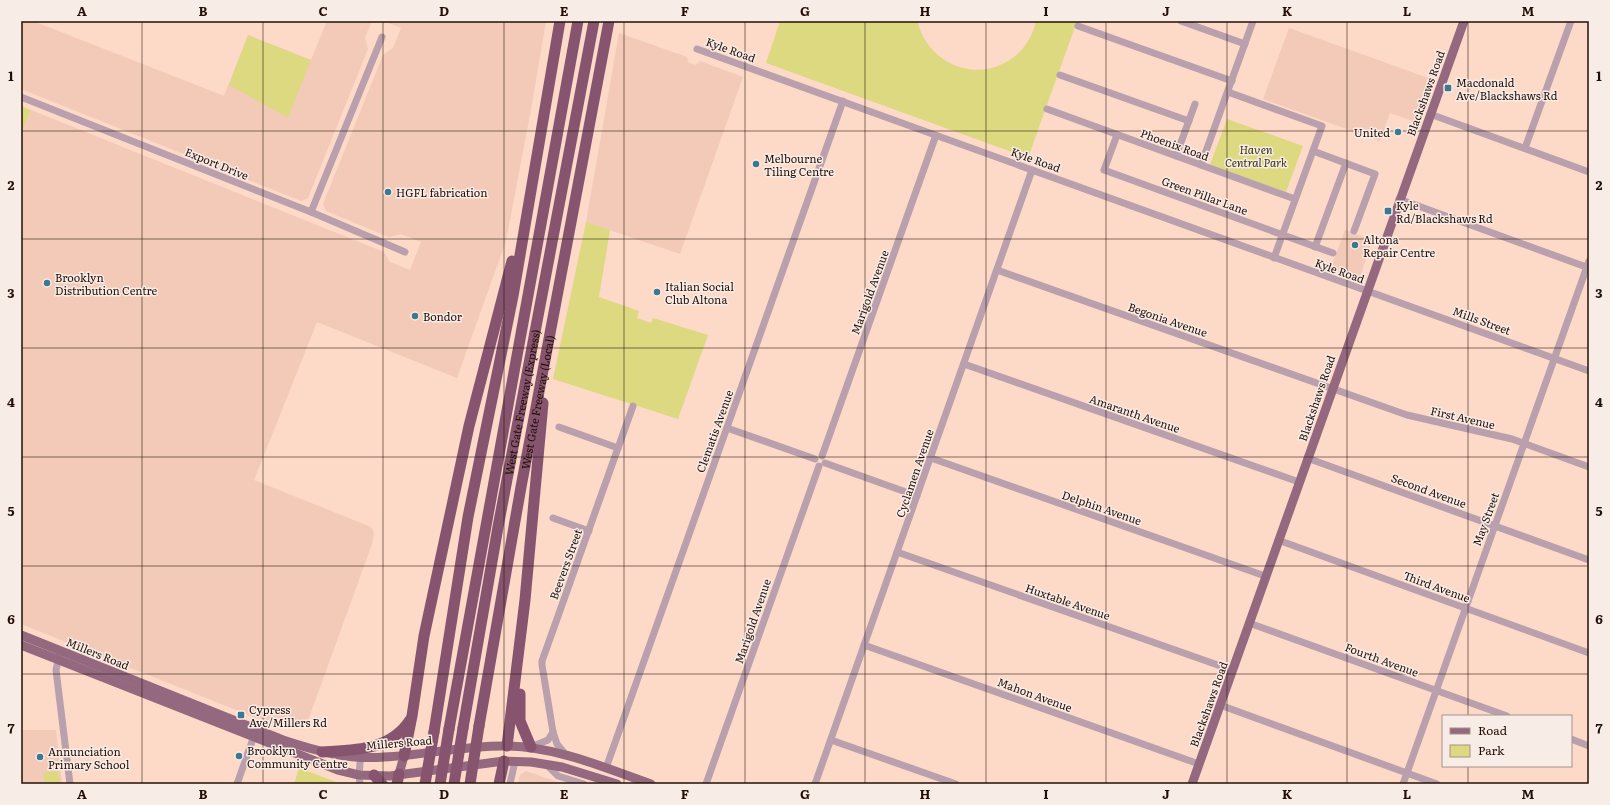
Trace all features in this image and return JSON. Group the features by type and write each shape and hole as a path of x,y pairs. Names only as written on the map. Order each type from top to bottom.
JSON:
{"highway":[{"path":"425,784 468,517 513,296 560,21"},
{"name":"West Gate Freeway (Express)","path":"440,784 578,21"},
{"name":"West Gate Freeway (Express)","path":"454,784 498,527 594,21"},
{"name":"West Gate Freeway (Local)","path":"470,784 521,487 609,21"},
{"path":"404,756 412,716 424,636 469,426 505,291 534,169"},
{"path":"507,746 525,600 549,341"},
{"path":"525,600 520,721 531,747"},
{"path":"322,752 361,754 388,741 405,727 412,716"},
{"path":"499,784 509,761"}],"main road":[{"name":"Blackshaws Road","path":"1192,784 1366,291 1464,21"},
{"name":"Millers Road","path":"21,635 59,655 255,734 325,766 360,779 398,779 509,761 562,767 617,784"},
{"name":"Millers Road","path":"21,645 59,655"},
{"name":"Millers Road","path":"255,734 322,752"},
{"name":"Millers Road","path":"361,754 404,756 456,748 507,746 531,747 566,755 652,784"},
{"path":"507,746 509,761"},
{"path":"398,779 404,756"}],"street":[{"path":"1181,21 1245,44"},
{"path":"1201,165 1253,21"},
{"path":"1525,148 1571,21"},
{"path":"1078,26 1232,81"},
{"path":"311,212 382,37"},
{"name":"Kyle Road","path":"698,49 1366,291"},
{"path":"1060,75 1189,120"},
{"path":"1228,92 1322,126 1274,258"},
{"name":"Export Drive","path":"21,97 311,212 405,252"},
{"name":"Clematis Avenue","path":"606,768 842,101"},
{"path":"1176,156 1195,104"},
{"name":"Phoenix Road","path":"1047,109 1295,199"},
{"path":"1430,114 1589,172"},
{"name":"Marigold Avenue","path":"706,784 936,135"},
{"name":"Green Pillar Lane","path":"1117,135 1104,170 1333,253"},
{"path":"1313,151 1375,174 1354,231"},
{"path":"1315,247 1346,163"},
{"name":"Cyclamen Avenue","path":"815,784 1032,170"},
{"path":"1399,199 1588,265"},
{"name":"May Street","path":"1403,784 1588,265"},
{"name":"Begonia Avenue","path":"997,270 1332,388"},
{"name":"Mills Street","path":"1366,291 1589,371"},
{"name":"Amaranth Avenue","path":"964,364 1299,482"},
{"name":"First Avenue","path":"1332,388 1407,415 1524,443 1589,466"},
{"name":"Beevers Street","path":"566,755 557,744 553,732 542,661 633,406"},
{"path":"559,427 618,448"},
{"path":"727,428 917,496"},
{"name":"Delphin Avenue","path":"931,458 1265,576"},
{"name":"Second Avenue","path":"1307,458 1589,560"},
{"path":"553,518 589,531"},
{"name":"Third Avenue","path":"1278,540 1589,653"},
{"name":"Huxtable Avenue","path":"897,552 1232,670"},
{"name":"Fourth Avenue","path":"1249,623 1504,715"},
{"name":"Mahon Avenue","path":"864,645 1199,764"},
{"path":"59,655 56,670 70,784"},
{"path":"1220,705 1437,784"},
{"path":"531,747 548,740 553,732"},
{"path":"237,784 255,734"},
{"path":"1572,739 1589,746"},
{"path":"831,740 956,784"},
{"path":"360,779 361,754"},
{"path":"509,761 510,784"},
{"path":"546,764 558,776 584,784"}],"shaded area":[{"path":"21,21 33,21 224,96 248,35 311,60 327,21 372,21 365,37 368,49 308,198 301,201 21,89"},
{"path":"383,21 546,21 506,241 457,378 317,322 254,480 371,527 374,533 372,544 306,726 256,718 21,624 21,134 31,110 384,252 390,262 410,270 421,242 401,234 389,237 326,211 323,204 383,55 393,48 401,28"},
{"path":"1289,28 1431,79 1416,122 1390,113 1380,141 1263,99"},
{"path":"619,33 687,57 688,62 695,65 700,61 743,77 680,254 586,222"},
{"path":"1345,230 1372,240 1360,277 1331,268"},
{"name":"Annunciation Primary School","path":"21,730 56,730 62,784 21,784"},
{"path":"526,771 563,784 518,784 520,775"}],"green space":[{"path":"780,21 918,21 921,32 931,48 945,60 960,67 976,70 992,68 1007,62 1020,52 1030,38 1036,21 1077,21 1028,158 766,63"},
{"path":"248,35 311,60 288,118 229,85"},
{"path":"21,106 31,110 21,134"},
{"name":"Haven Central Park","path":"1227,119 1303,146 1286,192 1210,165"},
{"path":"586,222 610,230 599,297 639,311 637,318 651,323 653,318 708,335 678,419 553,379"},
{"path":"299,768 336,782 335,784 294,784"},
{"path":"58,771 60,784 45,784 43,773"}],"place":[{"name":"Macdonald Ave/Blackshaws Rd","path":"1448,88"},
{"name":"United","path":"1398,132"},
{"name":"Melbourne Tiling Centre","path":"756,164"},
{"name":"HGFL fabrication","path":"388,192"},
{"name":"Kyle Rd/Blackshaws Rd","path":"1388,211"},
{"name":"Altona Repair Centre","path":"1355,245"},
{"name":"Brooklyn Distribution Centre","path":"47,283"},
{"name":"Italian Social Club Altona","path":"657,292"},
{"name":"Bondor","path":"415,316"},
{"name":"Cypress Ave/Millers Rd","path":"241,715"},
{"name":"Brooklyn Community Centre","path":"239,756"},
{"name":"Annunciation Primary School","path":"40,757"}]}
